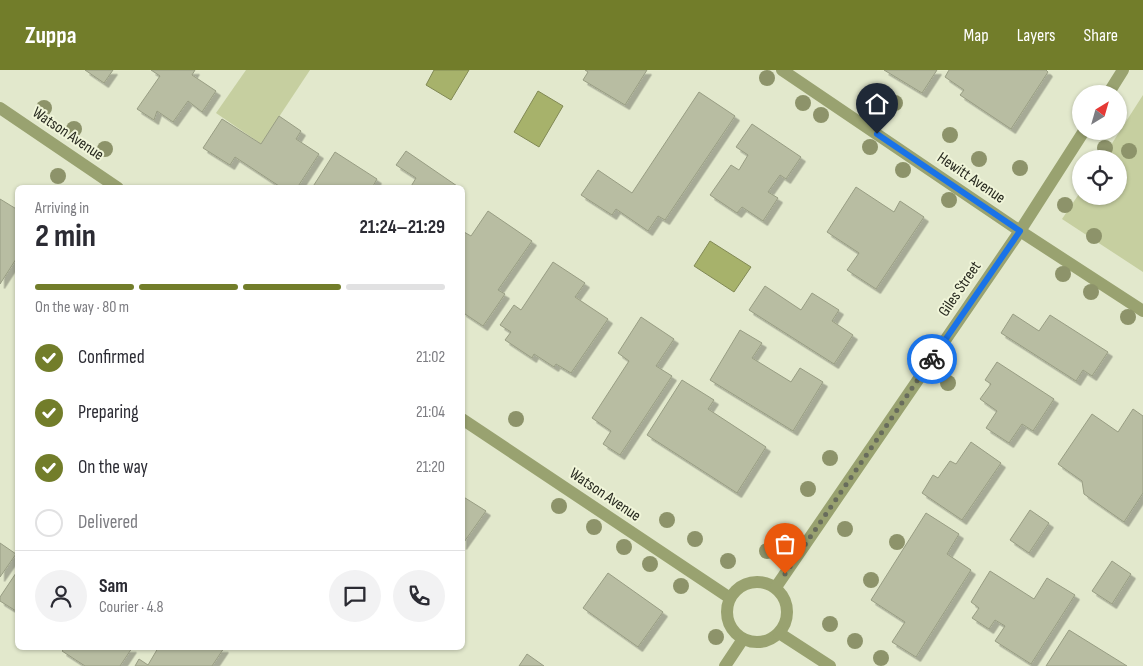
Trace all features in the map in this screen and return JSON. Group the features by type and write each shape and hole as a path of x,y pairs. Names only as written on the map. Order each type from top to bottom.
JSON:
{"street":[{"name":"Hewitt Avenue","path":"782,70 1020,231 1143,311"},
{"path":"1114,85 1124,70"},
{"name":"Watson Avenue","path":"0,108 114,185"},
{"name":"Giles Street","path":"776,588 1020,231 1078,140"},
{"name":"Watson Avenue","path":"465,421 730,598"},
{"path":"756,581 766,583 776,588 782,594 787,604 788,614 785,625 779,633 764,642 753,642 743,639 732,629 728,619 727,608 730,598 736,589 745,584 756,581"},
{"path":"779,633 830,666"},
{"path":"725,666 743,639"}],"shaded area":[{"path":"246,70 310,70 261,144 216,113"},
{"path":"434,70 469,70 451,100 426,85"},
{"path":"538,91 563,106 539,147 514,132"},
{"path":"1143,95 1143,272 1062,219 1072,204 1127,205 1127,150 1108,150 1114,140 1128,140 1128,118"},
{"path":"710,241 751,267 734,292 694,266"}],"building":[{"path":"85,70 113,70 104,83"},
{"path":"151,70 195,70 192,75 216,91 202,112 188,101 173,122 157,111 154,120 137,109 160,76"},
{"path":"585,70 647,70 625,105 583,80 588,72"},
{"path":"884,70 937,70 922,93"},
{"path":"949,70 1046,70 1048,72 1011,129 960,95 964,90 945,77"},
{"path":"699,92 735,116 665,220 658,216 648,231 616,209 612,215 581,195 598,170 632,193"},
{"path":"279,116 301,131 296,139 319,154 299,185 277,185 235,157 230,165 203,148 222,119 261,144"},
{"path":"752,124 801,157 786,179 780,175 768,192 778,198 763,221 742,207 737,213 710,195 731,165 739,170 748,155 736,147"},
{"path":"406,151 456,185 412,185 416,178 396,165"},
{"path":"335,152 377,179 374,185 314,185"},
{"path":"856,187 894,212 900,201 924,217 876,289 847,270 859,253 827,232"},
{"path":"0,199 15,208 15,261 0,284"},
{"path":"488,211 532,241 498,290 505,294 483,326 465,314 465,233 471,236"},
{"path":"553,262 585,283 575,297 608,319 571,373 556,364 554,367 534,354 532,358 505,340 511,332 500,325 514,305 521,310"},
{"path":"765,286 801,310 812,293 839,310 832,321 853,335 834,364 749,310"},
{"path":"1013,314 1039,331 1050,315 1108,352 1092,376 1083,370 1076,381 1001,333"},
{"path":"641,317 674,339 656,366 672,376 620,455 603,444 611,431 592,418 629,361 618,353"},
{"path":"740,330 762,343 752,358 791,382 800,368 823,382 793,431 710,380"},
{"path":"997,362 1054,399 1033,431 1022,424 1009,443 986,428 997,411 980,399 991,384 985,380"},
{"path":"682,380 714,400 708,409 766,447 737,493 647,435"},
{"path":"1133,409 1143,416 1143,493 1124,522 1084,494 1082,481 1058,464 1092,414 1118,432"},
{"path":"971,442 1001,463 962,520 922,493 933,475 938,478 950,461 956,464"},
{"path":"465,498 486,511 465,541"},
{"path":"1030,510 1049,523 1029,553 1010,540"},
{"path":"926,513 959,534 947,554 971,570 916,657 892,642 905,622 871,600"},
{"path":"0,543 15,553 15,555 0,577"},
{"path":"1112,561 1131,574 1112,604 1092,591"},
{"path":"990,571 1034,599 1047,578 1075,595 1031,664 995,641 1005,626 995,620 989,629 972,618 979,608 971,602"},
{"path":"608,573 663,612 638,647 583,608"},
{"path":"15,574 15,610 0,601 0,597"},
{"path":"1069,630 1127,666 1046,666"},
{"path":"131,650 120,666 85,666 62,651"},
{"path":"157,650 223,650 212,666 135,666 139,659 148,665"},
{"path":"527,654 544,666 519,666"}],"way so far":[{"path":"785,574 932,359"}],"route":[{"path":"877,134 1020,231 932,359"}]}
